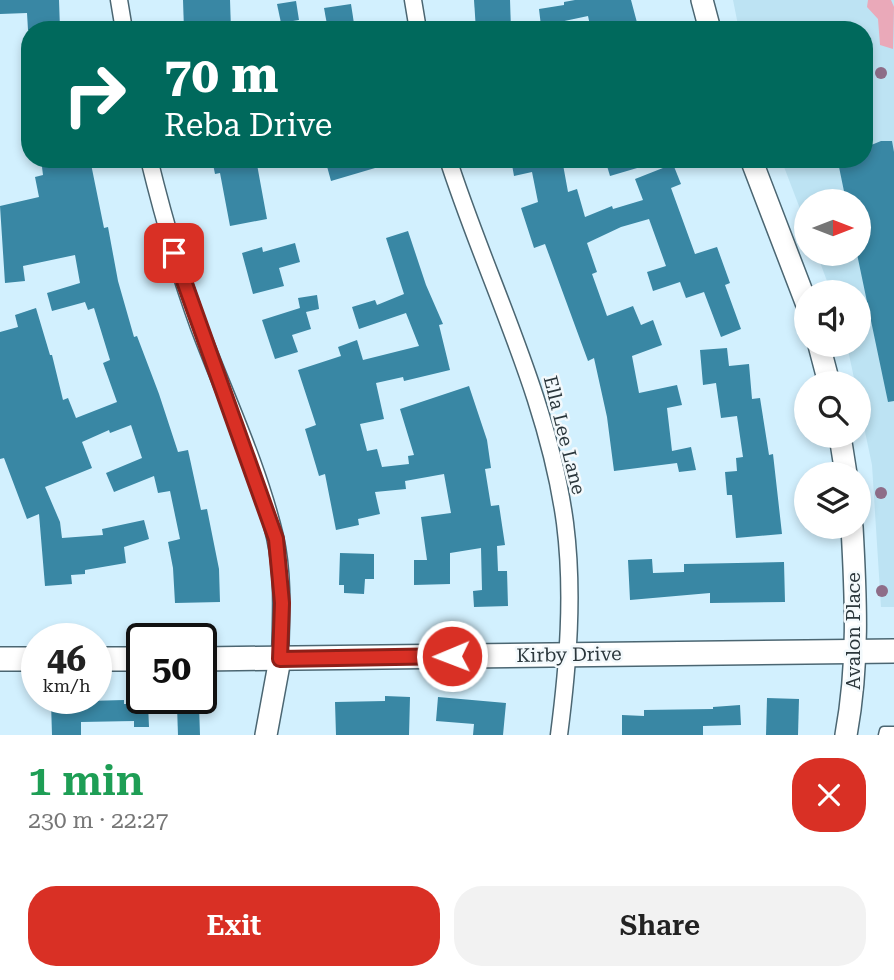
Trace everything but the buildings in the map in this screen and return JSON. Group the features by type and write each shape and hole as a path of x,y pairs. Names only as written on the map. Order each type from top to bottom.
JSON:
{"main road":[{"name":"Kirby Drive","path":"217,659 894,651"},
{"path":"0,659 21,659"}],"street":[{"path":"119,0 122,21"},
{"path":"413,0 416,21"},
{"path":"702,0 708,21"},
{"path":"151,168 166,229 276,539 282,603 280,659 265,735"},
{"name":"Ella Lee Lane","path":"451,168 468,221 525,366 552,460 565,525 570,654 559,735"},
{"path":"754,168 798,280"},
{"name":"Avalon Place","path":"846,735 857,651 852,539"}],"lane":[{"path":"883,735 884,731 894,731"}],"shaded area":[{"path":"733,0 894,0 894,607 881,607 872,465 868,448 871,448 871,371 852,371 850,357 871,357 871,280 827,280 821,266 872,266 872,189 794,189 794,193 784,168 873,168 873,21 737,21"},
{"path":"868,0 891,0 894,7 893,49 880,45 878,19 867,7"}],"route":[{"path":"174,253 249,457 276,539 282,603 280,659 452,656"}]}
